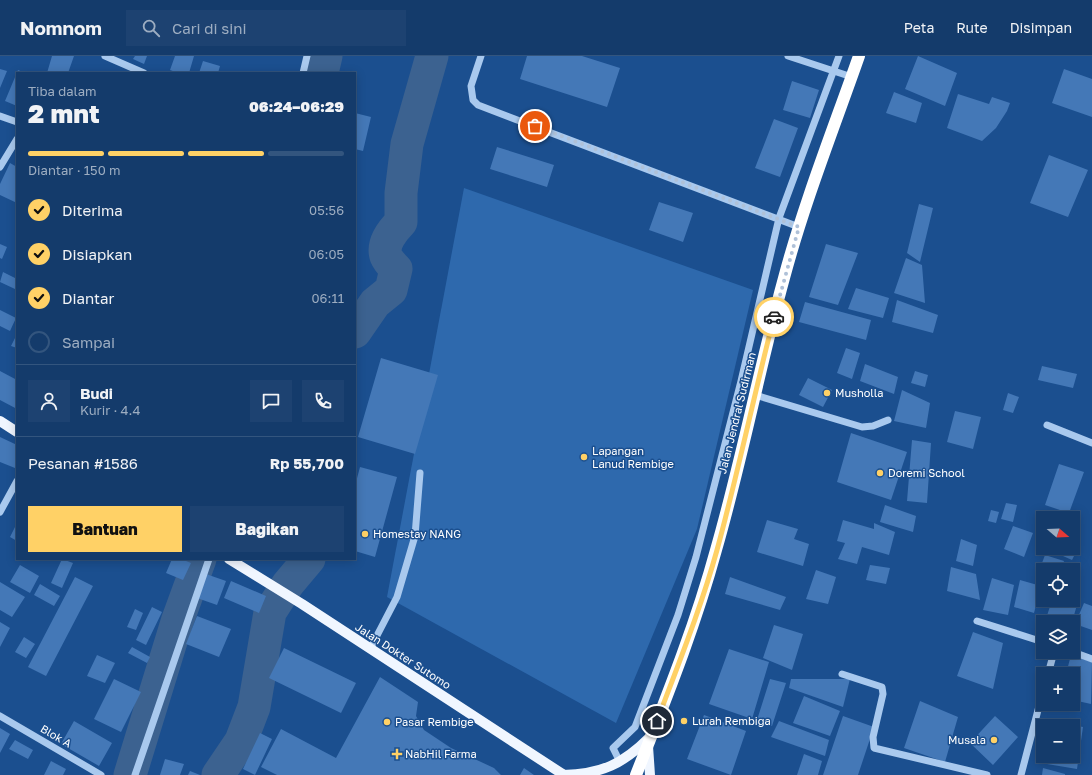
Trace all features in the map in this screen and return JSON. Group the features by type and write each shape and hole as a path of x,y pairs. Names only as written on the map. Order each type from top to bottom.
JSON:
{"highway":[{"name":"Jalan Jendral Sudirman","path":"636,775 697,612 714,557 745,443 755,395 784,278 828,139 859,56"}],"main road":[{"path":"0,421 16,431"},
{"name":"Jalan Dokter Sutomo","path":"231,560 302,604 554,771 564,775"},
{"path":"564,775 583,774 602,770 620,762 649,741"},
{"path":"649,741 650,775"}],"street":[{"path":"105,56 142,72"},
{"path":"303,72 307,56"},
{"path":"480,56 471,86 473,100 478,105 779,218 799,227"},
{"path":"788,56 852,77"},
{"path":"620,762 613,748 635,727 678,615 696,557 741,381 779,218 839,56"},
{"path":"0,116 16,122"},
{"path":"0,168 16,141"},
{"path":"755,395 862,427 873,426 888,420"},
{"path":"1047,425 1092,443"},
{"path":"370,649 397,597 415,536 420,473"},
{"path":"0,512 16,482"},
{"path":"135,775 209,560"},
{"path":"977,621 1036,640"},
{"path":"1080,655 1092,659"},
{"path":"842,674 882,687 883,694 873,737 874,748 987,775"},
{"path":"1021,775 1038,711"},
{"name":"Blok A","path":"0,716 101,775"}],"shaded area":[{"path":"464,188 753,290 697,529 616,723 387,597"}],"building":[{"path":"52,56 74,56 68,72 47,72"},
{"path":"135,56 147,56 144,64 133,59"},
{"path":"175,56 194,56 189,72 175,72 170,70"},
{"path":"527,56 582,56 620,68 607,107 520,79"},
{"path":"918,56 957,73 945,106 905,89"},
{"path":"203,61 220,66 218,72 199,72"},
{"path":"0,69 7,71 0,88"},
{"path":"1064,69 1092,79 1092,117 1052,103"},
{"path":"16,75 16,106 5,101"},
{"path":"792,81 819,90 810,118 783,110"},
{"path":"894,92 922,103 916,123 886,113"},
{"path":"958,94 989,104 992,97 1010,103 1007,111 996,128 982,141 947,128"},
{"path":"356,113 371,117 363,151 356,149"},
{"path":"774,119 798,128 780,177 755,168"},
{"path":"497,147 554,165 547,187 490,169"},
{"path":"1049,155 1088,170 1068,217 1030,203"},
{"path":"10,163 16,166 16,203 0,195 0,184"},
{"path":"659,202 693,213 683,242 649,230"},
{"path":"919,204 933,208 920,262 907,253"},
{"path":"0,244 7,247 2,259 0,258"},
{"path":"826,244 858,253 838,305 809,297"},
{"path":"906,258 922,265 925,303 894,293"},
{"path":"3,272 16,278 15,289 0,282"},
{"path":"856,288 889,298 883,318 848,309"},
{"path":"897,300 938,315 933,333 892,322"},
{"path":"805,302 871,320 866,340 799,322"},
{"path":"0,310 16,318 10,331 0,326"},
{"path":"16,336 16,348 11,346"},
{"path":"846,348 860,353 852,379 837,373"},
{"path":"381,358 438,375 415,454 358,437"},
{"path":"865,364 898,377 894,394 860,381"},
{"path":"1042,366 1077,374 1073,388 1038,380"},
{"path":"0,371 16,379 16,408 0,400"},
{"path":"915,371 928,375 925,387 911,383"},
{"path":"808,378 832,390 823,407 799,395"},
{"path":"902,390 930,403 926,428 894,421"},
{"path":"1008,393 1019,397 1013,413 1003,410"},
{"path":"955,411 981,417 973,449 947,442"},
{"path":"851,433 907,452 891,500 837,482"},
{"path":"0,437 16,445 16,466 15,468 0,462"},
{"path":"912,440 931,443 927,503 907,501"},
{"path":"1059,464 1084,472 1070,511 1063,511 1045,505"},
{"path":"360,467 397,477 375,557 356,551 356,482"},
{"path":"1006,503 1017,505 1013,522 1001,519"},
{"path":"885,505 916,516 913,532 880,522"},
{"path":"991,510 999,512 996,523 988,521"},
{"path":"767,520 798,529 794,539 809,544 803,566 757,552"},
{"path":"843,520 874,529 874,523 895,532 889,555 862,547 857,564 838,559 845,543 837,541"},
{"path":"16,525 16,540 10,537"},
{"path":"1013,526 1033,533 1024,557 1004,549"},
{"path":"961,539 977,545 973,566 956,561"},
{"path":"1045,555 1064,561 1063,563 1042,563"},
{"path":"1061,555 1074,555 1072,560"},
{"path":"62,560 73,563 62,588 51,583"},
{"path":"172,560 184,560 191,563 183,580 166,573"},
{"path":"20,565 39,576 30,593 10,582"},
{"path":"870,565 890,568 886,584 866,580"},
{"path":"951,567 976,574 980,600 947,591"},
{"path":"816,570 836,577 828,604 806,599"},
{"path":"206,574 226,581 217,605 197,598"},
{"path":"75,577 93,586 46,676 28,667"},
{"path":"730,577 786,597 780,610 725,594"},
{"path":"992,578 1014,585 1008,615 983,610"},
{"path":"1020,580 1036,585 1036,605 1034,613 1014,607"},
{"path":"231,581 266,596 259,613 224,598"},
{"path":"0,582 25,597 12,617 0,610"},
{"path":"40,584 60,596 54,606 34,595"},
{"path":"1084,603 1092,606 1092,630 1080,626 1079,615"},
{"path":"152,607 162,612 146,645 136,640"},
{"path":"1050,607 1076,607 1074,615 1047,615"},
{"path":"135,609 143,613 136,630 127,627"},
{"path":"197,616 231,629 219,657 186,644"},
{"path":"0,622 10,628 0,647"},
{"path":"774,625 803,634 792,670 763,658"},
{"path":"973,632 1003,643 993,689 957,676"},
{"path":"24,637 35,644 26,658 15,652"},
{"path":"132,647 150,657 147,663 128,653"},
{"path":"284,648 356,683 341,713 269,678"},
{"path":"729,649 769,662 752,719 709,704"},
{"path":"97,655 115,663 105,683 87,676"},
{"path":"1080,658 1092,662 1091,704 1080,702 1080,667 1068,667 1070,659"},
{"name":"Pasar Rembige","path":"380,677 418,702 416,716 424,730 451,748 494,768 501,775 277,775 261,767 281,729 336,758"},
{"path":"114,679 141,692 121,732 94,719"},
{"path":"770,679 786,683 772,726 757,720"},
{"path":"791,679 850,679 843,707 789,688"},
{"path":"804,696 840,711 830,736 793,723"},
{"path":"920,701 958,717 945,762 904,748"},
{"path":"704,715 746,731 731,775 687,759"},
{"path":"843,716 874,727 858,775 823,775"},
{"name":"Musala","path":"995,716 1018,737 993,765 970,743"},
{"path":"74,721 112,743 99,766 61,744"},
{"path":"779,721 829,740 825,756 771,737"},
{"path":"1080,726 1083,727 1080,748"},
{"path":"0,728 10,734 0,753"},
{"path":"260,733 272,739 255,775 243,769"},
{"path":"15,740 33,750 28,759 9,749"},
{"path":"804,754 822,761 818,775 797,775"},
{"path":"165,759 184,764 180,775 160,775"},
{"path":"51,761 66,769 63,775 44,775"},
{"path":"1041,763 1078,763 1077,769"},
{"path":"524,768 534,775 520,775"},
{"path":"1043,768 1065,774 1065,775 1042,775"},
{"path":"190,771 200,775 188,775"}],"waterway":[{"path":"322,72 326,56"},
{"path":"356,331 375,303 391,290 396,269 389,262 385,251 387,242 401,222 401,193 407,144 432,56"},
{"path":"130,775 177,622 200,560"},
{"path":"218,775 241,741 254,707 270,612 288,584 308,560"}],"way so far":[{"path":"535,126 779,218 799,227 774,317"}],"place":[{"name":"Musholla","path":"827,393"},
{"name":"Lapangan Lanud Rembige","path":"584,457"},
{"name":"Doremi School","path":"880,473"},
{"name":"Homestay NANG","path":"365,534"},
{"name":"Lurah Rembiga","path":"684,721"},
{"name":"Pasar Rembige","path":"387,722"},
{"name":"Musala","path":"994,740"},
{"name":"NabHil Farma","path":"397,754"}],"route":[{"path":"657,721 697,612 716,550 745,443 774,317"}]}
